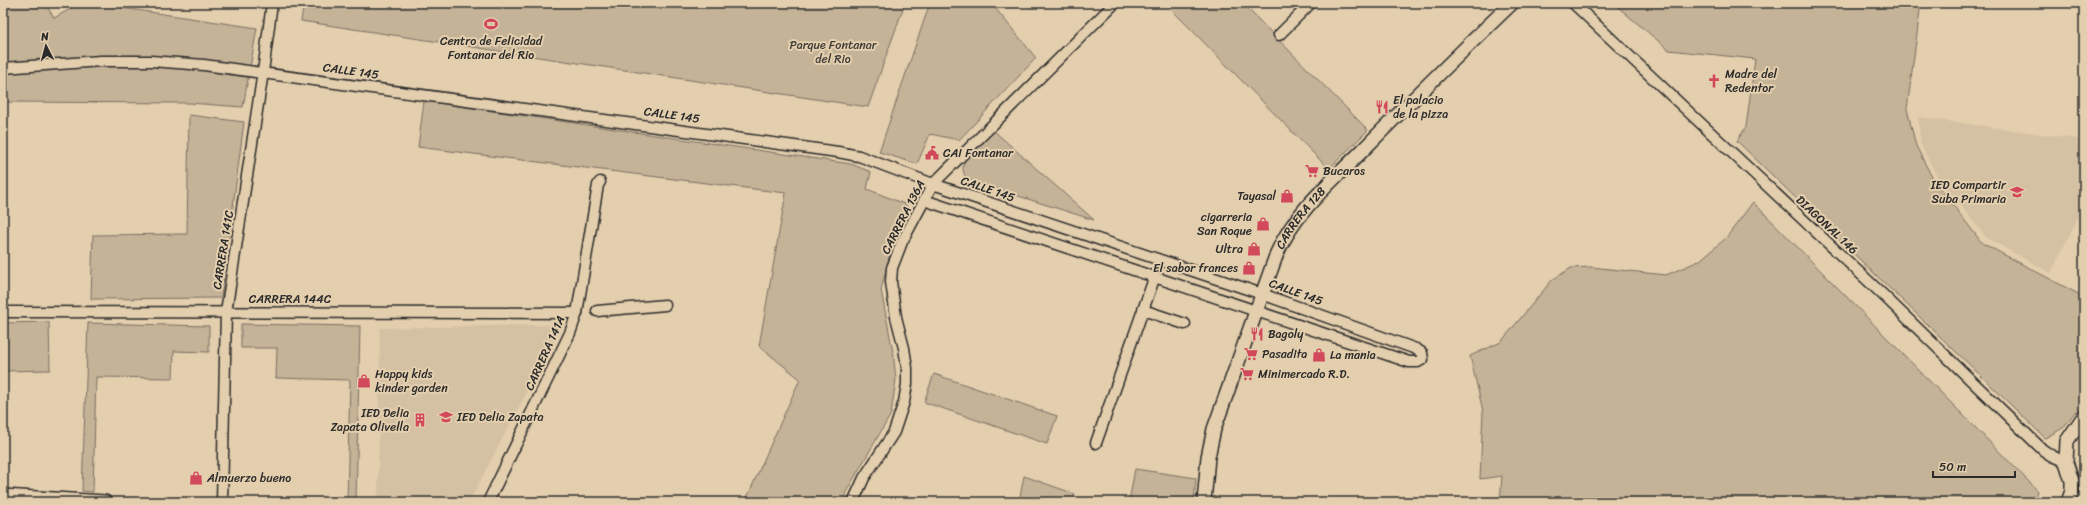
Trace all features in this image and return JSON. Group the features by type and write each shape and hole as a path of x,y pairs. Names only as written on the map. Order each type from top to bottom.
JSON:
{"street":[{"name":"CARRERA 141C","path":"222,502 226,312 264,72 272,3"},
{"name":"CARRERA 136A","path":"853,502 864,478 894,432 904,402 907,384 907,368 892,297 892,275 899,248 924,200 933,184 1115,3"},
{"path":"1279,35 1311,3"},
{"name":"CARRERA 128","path":"1204,502 1211,441 1256,310 1283,239 1297,218 1380,133 1512,3"},
{"name":"DIAGONAL 146","path":"1573,3 1880,292 2043,450 2066,462"},
{"name":"CALLE 145","path":"3,68 101,61 151,61 264,72 815,148 859,156 933,184 1262,294 1416,349 1422,353 1423,359 1418,362 1410,362 924,200"},
{"name":"CARRERA 141A","path":"488,502 565,346 577,313 598,185 600,182"},
{"path":"1096,443 1155,276"},
{"path":"597,311 665,305"},
{"path":"1143,310 1185,324"},
{"name":"CARRERA 144C","path":"3,312 577,313"},
{"path":"2068,502 2072,491 2072,481 2066,462 2067,441 2084,416"},
{"path":"3,496 105,502"}],"shaded area":[{"name":"IED Compartir Suba Primaria","path":"1918,117 2084,140 2084,205 2051,273 1987,238 1938,178 1921,145"},
{"name":"IED Delia Zapata","path":"549,325 559,331 469,502 378,502 380,328"}],"green space":[{"path":"12,3 45,3 54,18 81,3 116,3 116,7 257,28 243,107 189,103 3,102 3,8"},
{"name":"Parque Fontanar del Rio","path":"304,3 905,3 868,107 301,21"},
{"path":"930,3 991,3 1036,58 959,140 930,134 917,164 879,152"},
{"path":"1165,3 1242,3 1368,130 1329,169"},
{"path":"1613,3 1921,3 1907,109 1916,146 1933,179 1982,243 2084,297 2084,400 2063,428 2045,438 1737,141 1746,127 1755,59 1669,50"},
{"path":"424,101 851,164 871,172 867,189 907,205 889,257 881,290 893,352 896,379 891,414 846,492 843,502 745,502 800,379 759,346 786,193 418,147"},
{"path":"189,115 244,122 221,298 91,299 93,235 187,234"},
{"path":"994,131 1094,220 968,180 964,173 963,166 965,159 970,152"},
{"path":"1753,202 2038,491 2032,502 1500,502 1502,476 1480,479 1483,411 1470,356 1501,342 1552,280 1571,268 1591,267 1666,275 1699,261 1726,238"},
{"path":"49,322 50,370 3,371 3,323"},
{"path":"88,323 209,326 209,352 174,351 173,378 96,377 93,492 82,491"},
{"path":"241,324 360,326 356,501 347,501 350,380 276,378 277,348 241,348"},
{"path":"934,374 1057,416 1047,444 924,402"},
{"path":"1135,469 1196,478 1194,502 1129,502"},
{"path":"1024,476 1075,494 1073,502 1019,502"}],"place":[{"name":"Centro de Felicidad Fontanar del Rio","path":"491,24"},
{"name":"Madre del Redentor","path":"1714,81"},
{"name":"El palacio de la pizza","path":"1382,107"},
{"name":"CAI Fontanar","path":"932,153"},
{"name":"Bucaros","path":"1312,171"},
{"name":"IED Compartir Suba Primaria","path":"2017,192"},
{"name":"Tayasal","path":"1287,196"},
{"name":"cigarreria San Roque","path":"1263,224"},
{"name":"Ultra","path":"1254,249"},
{"name":"El sabor frances","path":"1249,268"},
{"name":"Bagoly","path":"1257,334"},
{"name":"Pasadita","path":"1251,354"},
{"name":"La mania","path":"1319,355"},
{"name":"Minimercado R.D.","path":"1247,374"},
{"name":"Happy kids kinder garden","path":"364,381"},
{"name":"IED Delia Zapata","path":"446,417"},
{"name":"IED Delia Zapata Olivella","path":"420,420"},
{"name":"Almuerzo bueno","path":"196,478"}]}
